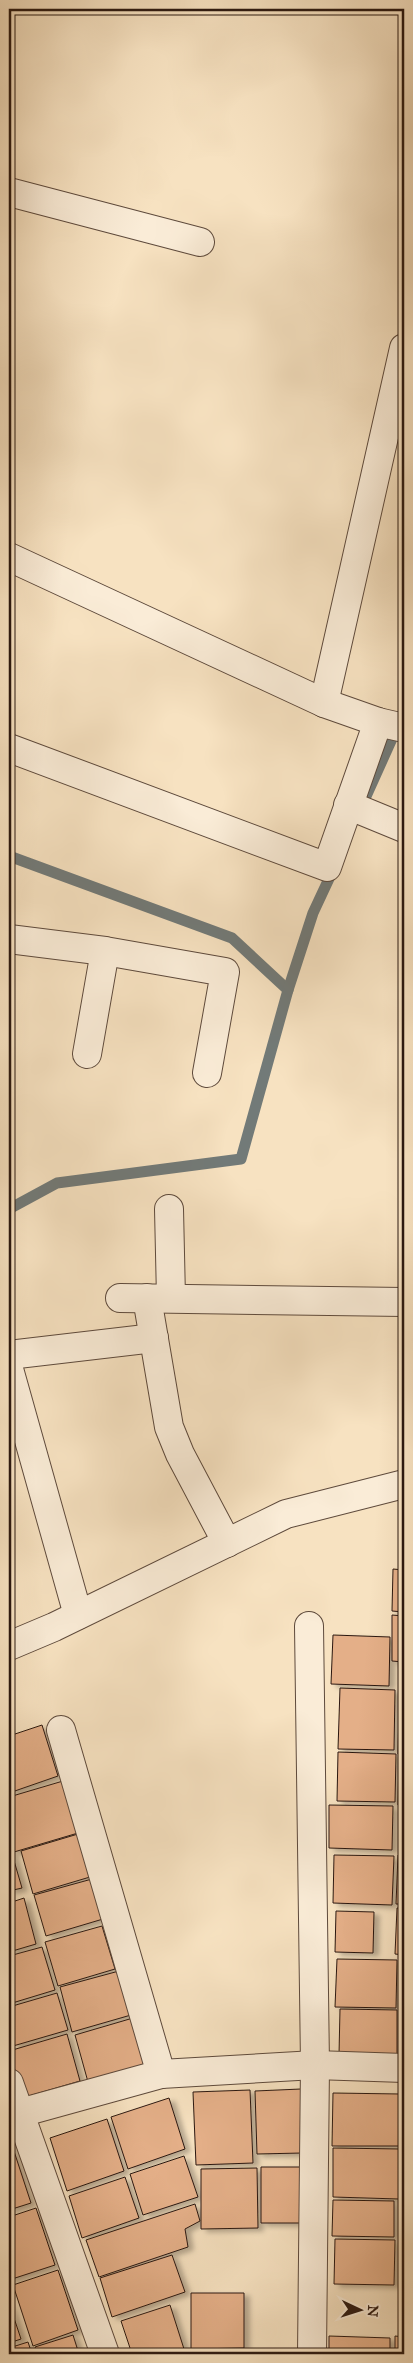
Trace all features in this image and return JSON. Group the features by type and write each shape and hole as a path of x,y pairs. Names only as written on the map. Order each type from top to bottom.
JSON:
{"street":[{"path":"9,192 200,242"},
{"path":"324,703 404,348"},
{"path":"9,557 324,703 388,725 348,805 327,867 9,748"},
{"path":"348,805 404,828"},
{"path":"9,939 105,951 226,972 206,1073"},
{"path":"87,1054 105,951"},
{"path":"169,1209 154,1338 169,1427 180,1454 226,1543"},
{"path":"120,1298 404,1302"},
{"path":"9,1356 154,1338"},
{"path":"9,1369 78,1615"},
{"path":"9,1646 78,1615 286,1514 404,1484"},
{"path":"309,1626 315,2065 312,2354"},
{"path":"62,1730 161,2074"},
{"path":"14,2115 161,2074 315,2065 404,2068"},
{"path":"9,2083 14,2115 105,2354"}],"building":[{"path":"393,1569 404,1570 404,1612 392,1611"},
{"path":"392,1615 404,1616 404,1662 392,1661"},
{"path":"333,1635 390,1637 389,1686 331,1684"},
{"path":"400,1666 404,1666 404,1707 399,1707"},
{"path":"340,1688 395,1690 394,1750 338,1749"},
{"path":"399,1709 404,1709 404,1754 398,1754"},
{"path":"42,1725 58,1776 9,1793 9,1736"},
{"path":"338,1752 396,1754 395,1802 337,1801"},
{"path":"399,1757 404,1757 404,1805 398,1805"},
{"path":"63,1781 78,1833 14,1852 9,1832 9,1797"},
{"path":"329,1805 393,1806 392,1850 329,1848"},
{"path":"78,1834 90,1877 33,1894 21,1851"},
{"path":"9,1848 22,1888 9,1891"},
{"path":"334,1855 394,1856 392,1905 333,1903"},
{"path":"398,1855 404,1855 404,1904 396,1904"},
{"path":"92,1879 103,1919 46,1936 34,1895"},
{"path":"24,1898 36,1944 9,1952 9,1903"},
{"path":"397,1908 404,1908 404,1955 395,1954"},
{"path":"336,1911 374,1912 373,1953 335,1952"},
{"path":"102,1926 115,1969 58,1986 45,1942"},
{"path":"42,1947 55,1990 9,2004 9,1956"},
{"path":"404,1958 404,2004 403,2004"},
{"path":"337,1959 397,1960 396,2008 335,2007"},
{"path":"119,1971 131,2015 72,2032 60,1987"},
{"path":"57,1993 68,2030 13,2046 9,2031 9,2007"},
{"path":"340,2009 397,2010 397,2056 339,2055"},
{"path":"402,2009 404,2009 404,2057 401,2057"},
{"path":"133,2018 146,2066 88,2082 75,2035"},
{"path":"67,2034 80,2081 22,2098 9,2051"},
{"path":"301,2089 302,2153 257,2154 255,2091"},
{"path":"250,2090 253,2163 196,2165 193,2092"},
{"path":"333,2093 400,2094 399,2146 332,2146"},
{"path":"404,2095 404,2145 403,2145"},
{"path":"169,2098 185,2149 128,2169 111,2117"},
{"path":"107,2119 124,2171 67,2191 50,2138"},
{"path":"9,2140 31,2203 9,2210"},
{"path":"333,2148 400,2149 399,2199 333,2197"},
{"path":"403,2148 404,2193 402,2193"},
{"path":"184,2156 198,2197 143,2215 130,2174"},
{"path":"261,2167 304,2167 305,2223 261,2223"},
{"path":"257,2168 258,2228 201,2229 201,2169"},
{"path":"125,2177 139,2218 82,2238 69,2196"},
{"path":"402,2195 404,2195 404,2240 401,2239"},
{"path":"333,2200 394,2201 394,2237 332,2236"},
{"path":"195,2204 200,2221 185,2229 188,2247 99,2277 86,2240"},
{"path":"36,2208 55,2265 9,2280 9,2217"},
{"path":"335,2239 395,2240 394,2285 334,2284"},
{"path":"404,2245 404,2287 403,2287"},
{"path":"172,2255 185,2292 112,2317 100,2278"},
{"path":"58,2270 78,2330 33,2346 13,2285"},
{"path":"401,2290 404,2290 404,2333 400,2333"},
{"path":"191,2293 244,2293 244,2348 191,2349"},
{"path":"9,2303 21,2339 9,2343"},
{"path":"170,2305 184,2349 168,2354 132,2354 121,2321"},
{"path":"73,2335 79,2354 38,2354 35,2347"},
{"path":"329,2336 390,2338 390,2354 329,2354"},
{"path":"395,2336 404,2337 404,2354 395,2354"},
{"path":"28,2342 32,2354 9,2354 9,2348"}],"waterway":[{"path":"363,803 404,712"},
{"path":"9,856 232,938 288,990 241,1159 57,1183 9,1209"},
{"path":"288,990 313,913 334,868"}]}
